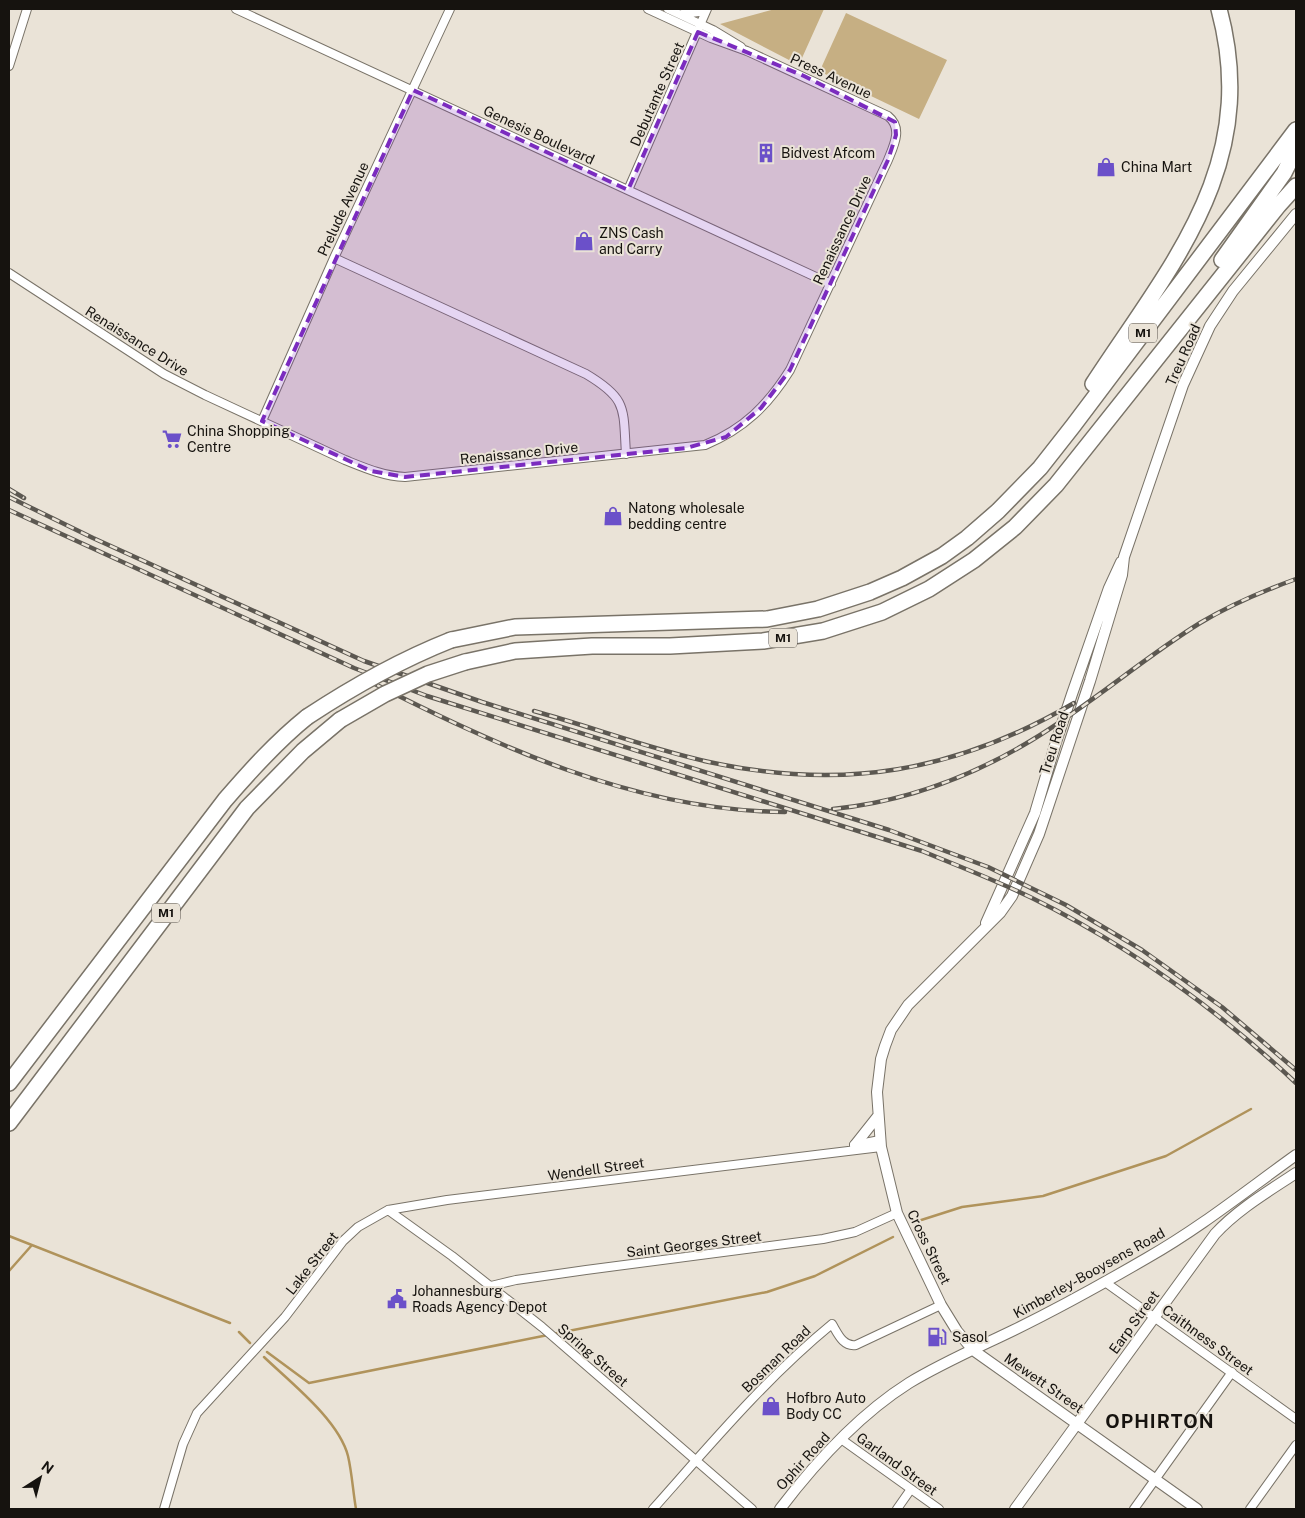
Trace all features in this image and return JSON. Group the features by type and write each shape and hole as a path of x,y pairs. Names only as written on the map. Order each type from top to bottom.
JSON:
{"highway":[{"path":"1040,468 1048,450 1167,274 1191,233 1212,187 1227,128 1229,106 1228,54 1220,14"},
{"name":"M1","path":"9,1084 225,800 258,762 290,730 352,687 395,664 451,640 515,627 767,619 818,609 870,592 902,578 942,556 967,538 998,511 1040,468 1296,130"},
{"path":"1191,314 1198,297 1212,274 1284,173 1296,149"},
{"name":"M1","path":"9,1122 247,808 303,751 340,720 385,694 428,674 465,662 514,651 592,646 670,646 763,641 823,631 882,612 929,589 974,560 1015,526 1056,485 1191,314 1296,186"}],"street":[{"path":"9,66 27,9"},
{"name":"Genesis Boulevard","path":"236,9 831,284"},
{"name":"Prelude Avenue","path":"262,421 334,258 450,9"},
{"name":"Press Avenue","path":"648,9 724,44 747,51"},
{"name":"Press Avenue","path":"668,9 702,24 747,51 888,116 895,122 897,130"},
{"path":"680,14 707,9 709,23 713,30"},
{"name":"Debutante Street","path":"628,190 707,9"},
{"name":"Renaissance Drive","path":"9,274 164,374 345,460 371,471 390,476 405,477 705,445 726,437 743,424 777,390 790,370 888,160 897,130"},
{"name":"Treu Road","path":"881,1143 876,1092 881,1059 892,1030 908,1005 985,926 1035,813 1056,742 1109,588 1124,557 1180,394 1206,333 1233,291 1296,214"},
{"path":"334,258 586,374 605,385 616,396 624,412 626,454"},
{"path":"856,1145 878,1116"},
{"name":"Wendell Street","path":"808,1154 856,1145 881,1143"},
{"name":"Wendell Street","path":"388,1210 447,1200 881,1143"},
{"name":"Cross Street","path":"881,1143 898,1218 941,1305 957,1331 973,1350"},
{"path":"1217,1213 1296,1155"},
{"name":"Earp Street","path":"1015,1509 1222,1226 1296,1172"},
{"path":"1217,1213 1234,1212 1253,1202"},
{"name":"Spring Street","path":"388,1210 491,1286 542,1327 752,1509"},
{"name":"Lake Street","path":"164,1509 182,1444 193,1421 204,1405 295,1305 343,1241 366,1222 388,1210"},
{"name":"Kimberley-Booysens Road","path":"973,1350 1148,1258 1217,1213"},
{"name":"Saint Georges Street","path":"491,1286 586,1270 824,1240 898,1218"},
{"path":"1191,1231 1203,1237 1207,1244"},
{"name":"Caithness Street","path":"1105,1282 1296,1419"},
{"name":"Bosman Road","path":"654,1509 695,1460 778,1371 832,1324 844,1342 848,1345 856,1345 941,1305"},
{"name":"Mewett Street","path":"973,1350 1197,1509"},
{"name":"Ophir Road","path":"780,1509 819,1462 841,1439 874,1410 909,1383 973,1350"},
{"path":"1134,1509 1232,1372"},
{"name":"Garland Street","path":"841,1439 939,1509"},
{"path":"1250,1509 1296,1445"},
{"path":"896,1509 911,1489"}],"highlighted area":[{"path":"698,32 804,76 895,122 896,135 888,160 790,370 761,408 726,437 686,448 405,477 371,471 262,421 413,90 628,190"}],"shaded area":[{"path":"775,9 824,9 802,58 789,60 720,24"},
{"path":"846,13 947,60 919,119 825,74 822,66"}],"waterway":[{"path":"915,1222 962,1207 1043,1196 1166,1156 1251,1109"},
{"path":"9,1236 230,1323"},
{"path":"553,1334 767,1292 815,1276 893,1237"},
{"path":"9,1271 32,1245"},
{"path":"239,1332 250,1343"},
{"path":"267,1352 309,1383 548,1335"},
{"path":"264,1357 312,1402 335,1429 343,1442 351,1469 356,1509"}],"railway":[{"path":"9,489 24,498"},
{"path":"9,497 93,538 364,661 482,702 889,830 988,867 1066,905 1142,950 1222,1007 1296,1070"},
{"path":"9,510 354,668 427,696 922,851 1030,897 1102,936 1170,980 1235,1029 1296,1083"},
{"path":"833,809 859,806 911,794 936,786 985,765 1032,740 1200,623 1223,610 1296,579"},
{"path":"363,678 515,750 567,770 620,787 674,800 729,809 785,812"},
{"path":"534,711 665,751 709,762 758,771 806,775 852,774 897,769 942,760 1030,727 1074,703"}],"place":[{"name":"Bidvest Afcom","path":"766,153"},
{"name":"China Mart","path":"1106,167"},
{"name":"ZNS Cash and Carry","path":"584,241"},
{"name":"China Shopping Centre","path":"172,439"},
{"name":"Natong wholesale bedding centre","path":"613,516"},
{"name":"Johannesburg Roads Agency Depot","path":"397,1299"},
{"name":"Sasol","path":"937,1337"},
{"name":"Hofbro Auto Body CC","path":"771,1406"}],"district":[{"name":"OPHIRTON","path":"1160,1421"}]}
